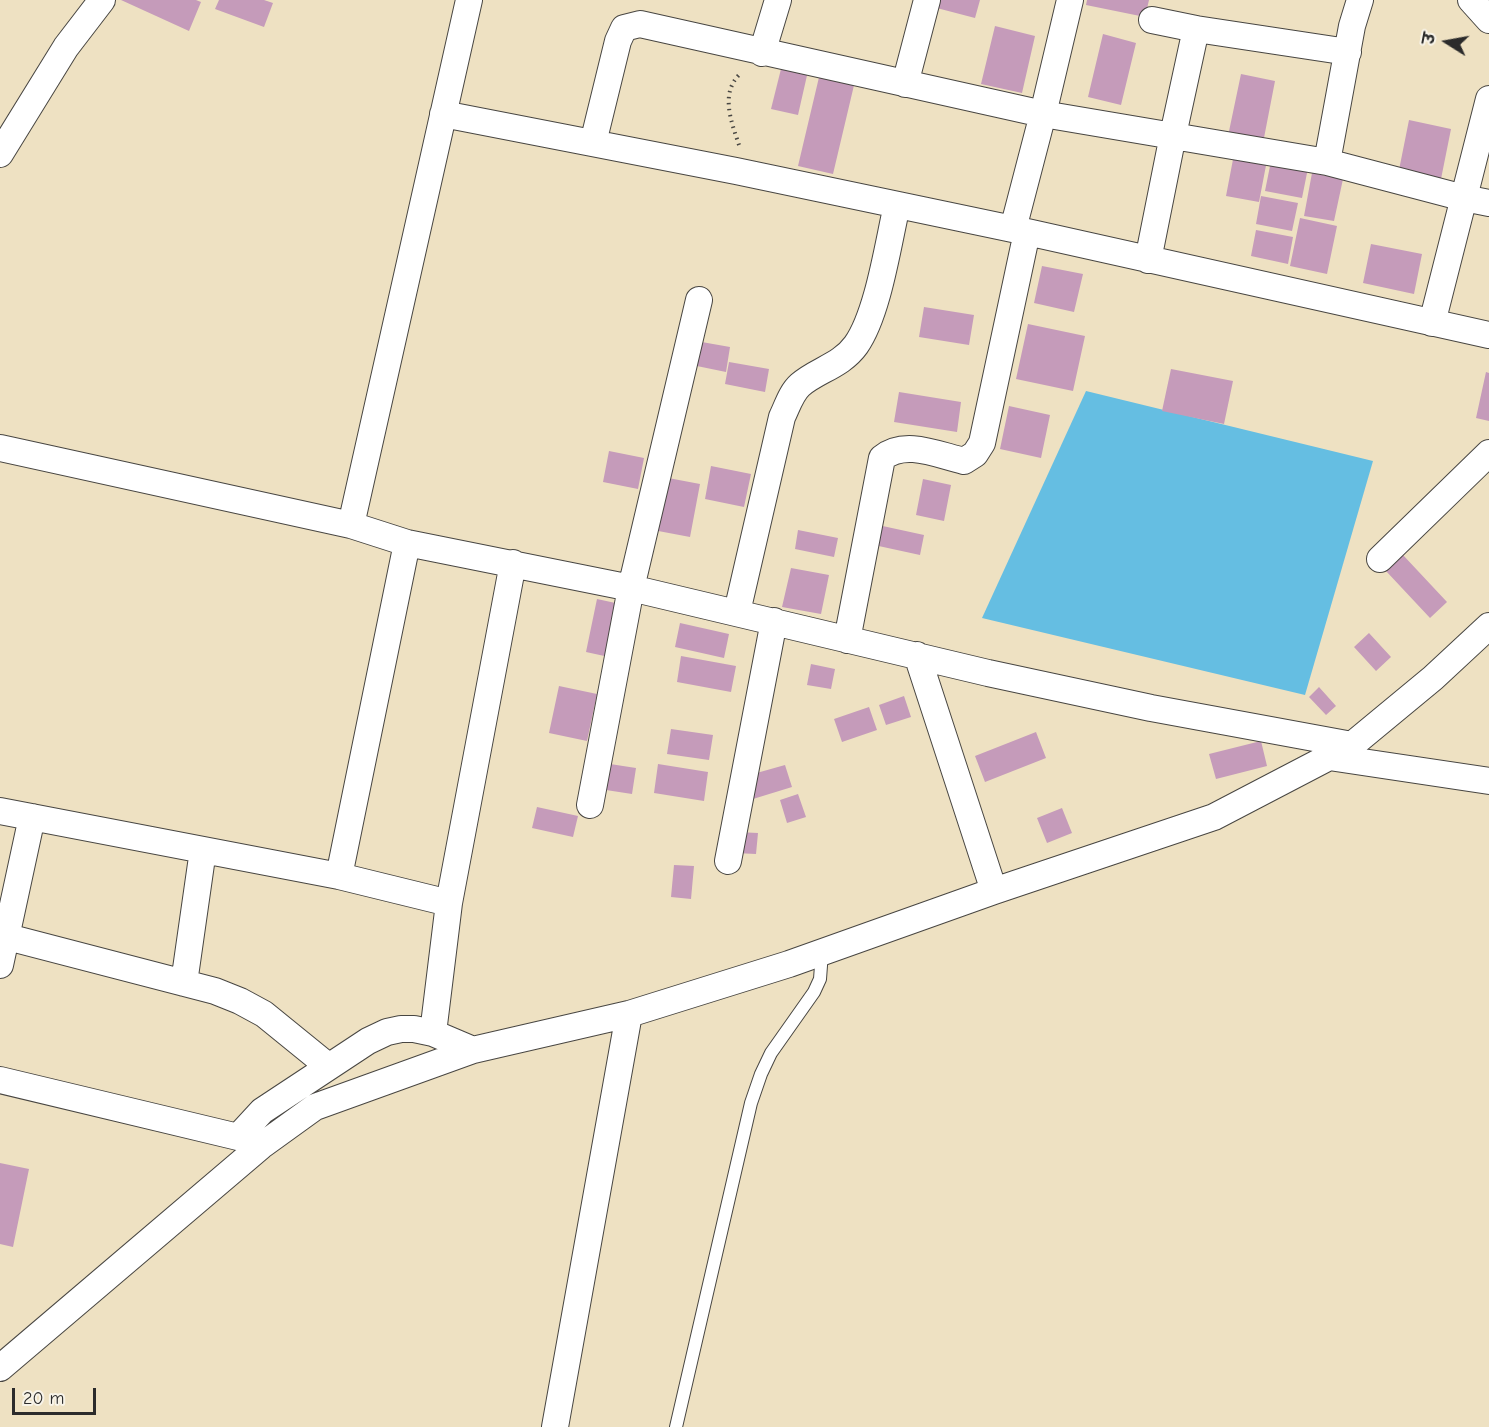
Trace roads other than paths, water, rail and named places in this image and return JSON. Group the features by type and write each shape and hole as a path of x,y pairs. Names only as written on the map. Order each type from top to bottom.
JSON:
{"street":[{"path":"0,154 66,47 102,0"},
{"path":"351,525 469,0"},
{"path":"762,53 778,0"},
{"path":"905,84 927,0"},
{"path":"847,640 882,458 892,450 912,448 964,461 975,454 982,442 1043,114 1070,0"},
{"path":"1327,162 1352,26 1360,0"},
{"path":"1471,0 1489,20"},
{"path":"1152,20 1348,52"},
{"path":"593,143 618,41 624,28 640,24 1043,114 1327,162 1489,203"},
{"path":"1148,260 1196,29"},
{"path":"1432,323 1489,99"},
{"path":"443,114 897,205 1266,284 1489,335"},
{"path":"737,612 782,417 800,385 836,364 856,346 873,310 897,205"},
{"path":"590,805 631,588 699,300"},
{"path":"0,447 351,525 407,543 513,563 737,612 988,674 1139,706 1352,745"},
{"path":"1380,559 1489,453"},
{"path":"339,876 407,543"},
{"path":"433,1033 449,903 513,563"},
{"path":"728,861 774,621"},
{"path":"0,1368 250,1141 315,1107 473,1050 629,1014 789,964 994,891 1214,817 1352,745 1433,678 1489,626"},
{"path":"917,655 994,891"},
{"path":"1329,757 1489,781"},
{"path":"0,811 339,876 449,903"},
{"path":"0,965 3,935 32,817"},
{"path":"184,983 202,850"},
{"path":"3,935 232,997 264,1014 328,1066"},
{"path":"555,1427 629,1014"},
{"path":"250,1141 262,1111 328,1066 387,1032 414,1029 433,1033 473,1050"},
{"path":"0,1080 250,1141"}],"lane":[{"path":"676,1427 751,1103 771,1053 814,992 820,979 822,952"}],"water":[{"path":"1086,391 1373,461 1305,695 982,618"}]}
